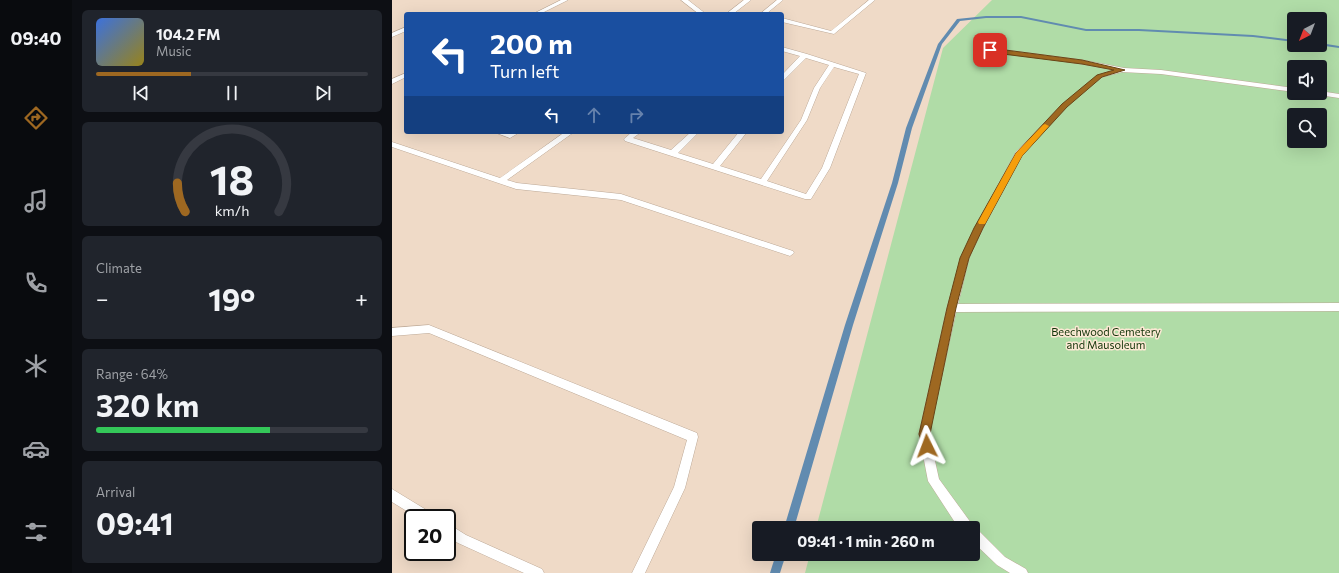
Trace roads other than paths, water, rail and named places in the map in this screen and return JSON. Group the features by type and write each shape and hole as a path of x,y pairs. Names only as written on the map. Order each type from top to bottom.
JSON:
{"lane":[{"path":"540,12 565,0"},
{"path":"684,0 700,12"},
{"path":"732,12 748,0"},
{"path":"765,12 780,0"},
{"path":"784,21 832,33 872,0"},
{"path":"392,35 404,30"},
{"path":"634,134 628,139 808,197 826,168 862,73 784,50"},
{"path":"990,50 1082,62 1122,70 1161,72 1287,89"},
{"path":"784,77 805,55"},
{"path":"763,182 804,120 817,88 833,64"},
{"path":"961,521 934,481 924,434 952,308 965,258 979,228 1019,154 1064,106 1100,76 1122,70"},
{"path":"392,82 404,76"},
{"path":"1327,94 1339,96"},
{"path":"501,181 567,134"},
{"path":"673,153 693,134"},
{"path":"715,167 741,134"},
{"path":"392,144 400,148 516,186 621,198 790,253"},
{"path":"952,308 1339,307"},
{"path":"392,332 429,329 693,437 679,488 638,573"},
{"path":"392,495 415,509"},
{"path":"456,535 538,573"},
{"path":"980,539 1001,560 1022,573"}],"waterway":[{"path":"791,521 849,325 895,183 909,128 940,44 959,20 986,17 1021,17 1086,30 1139,30 1253,36 1287,40"},
{"path":"1327,45 1339,47"},
{"path":"775,573 779,561"}],"park label":[{"name":"Beechwood Cemetery and Mausoleum","path":"1106,337"}]}
